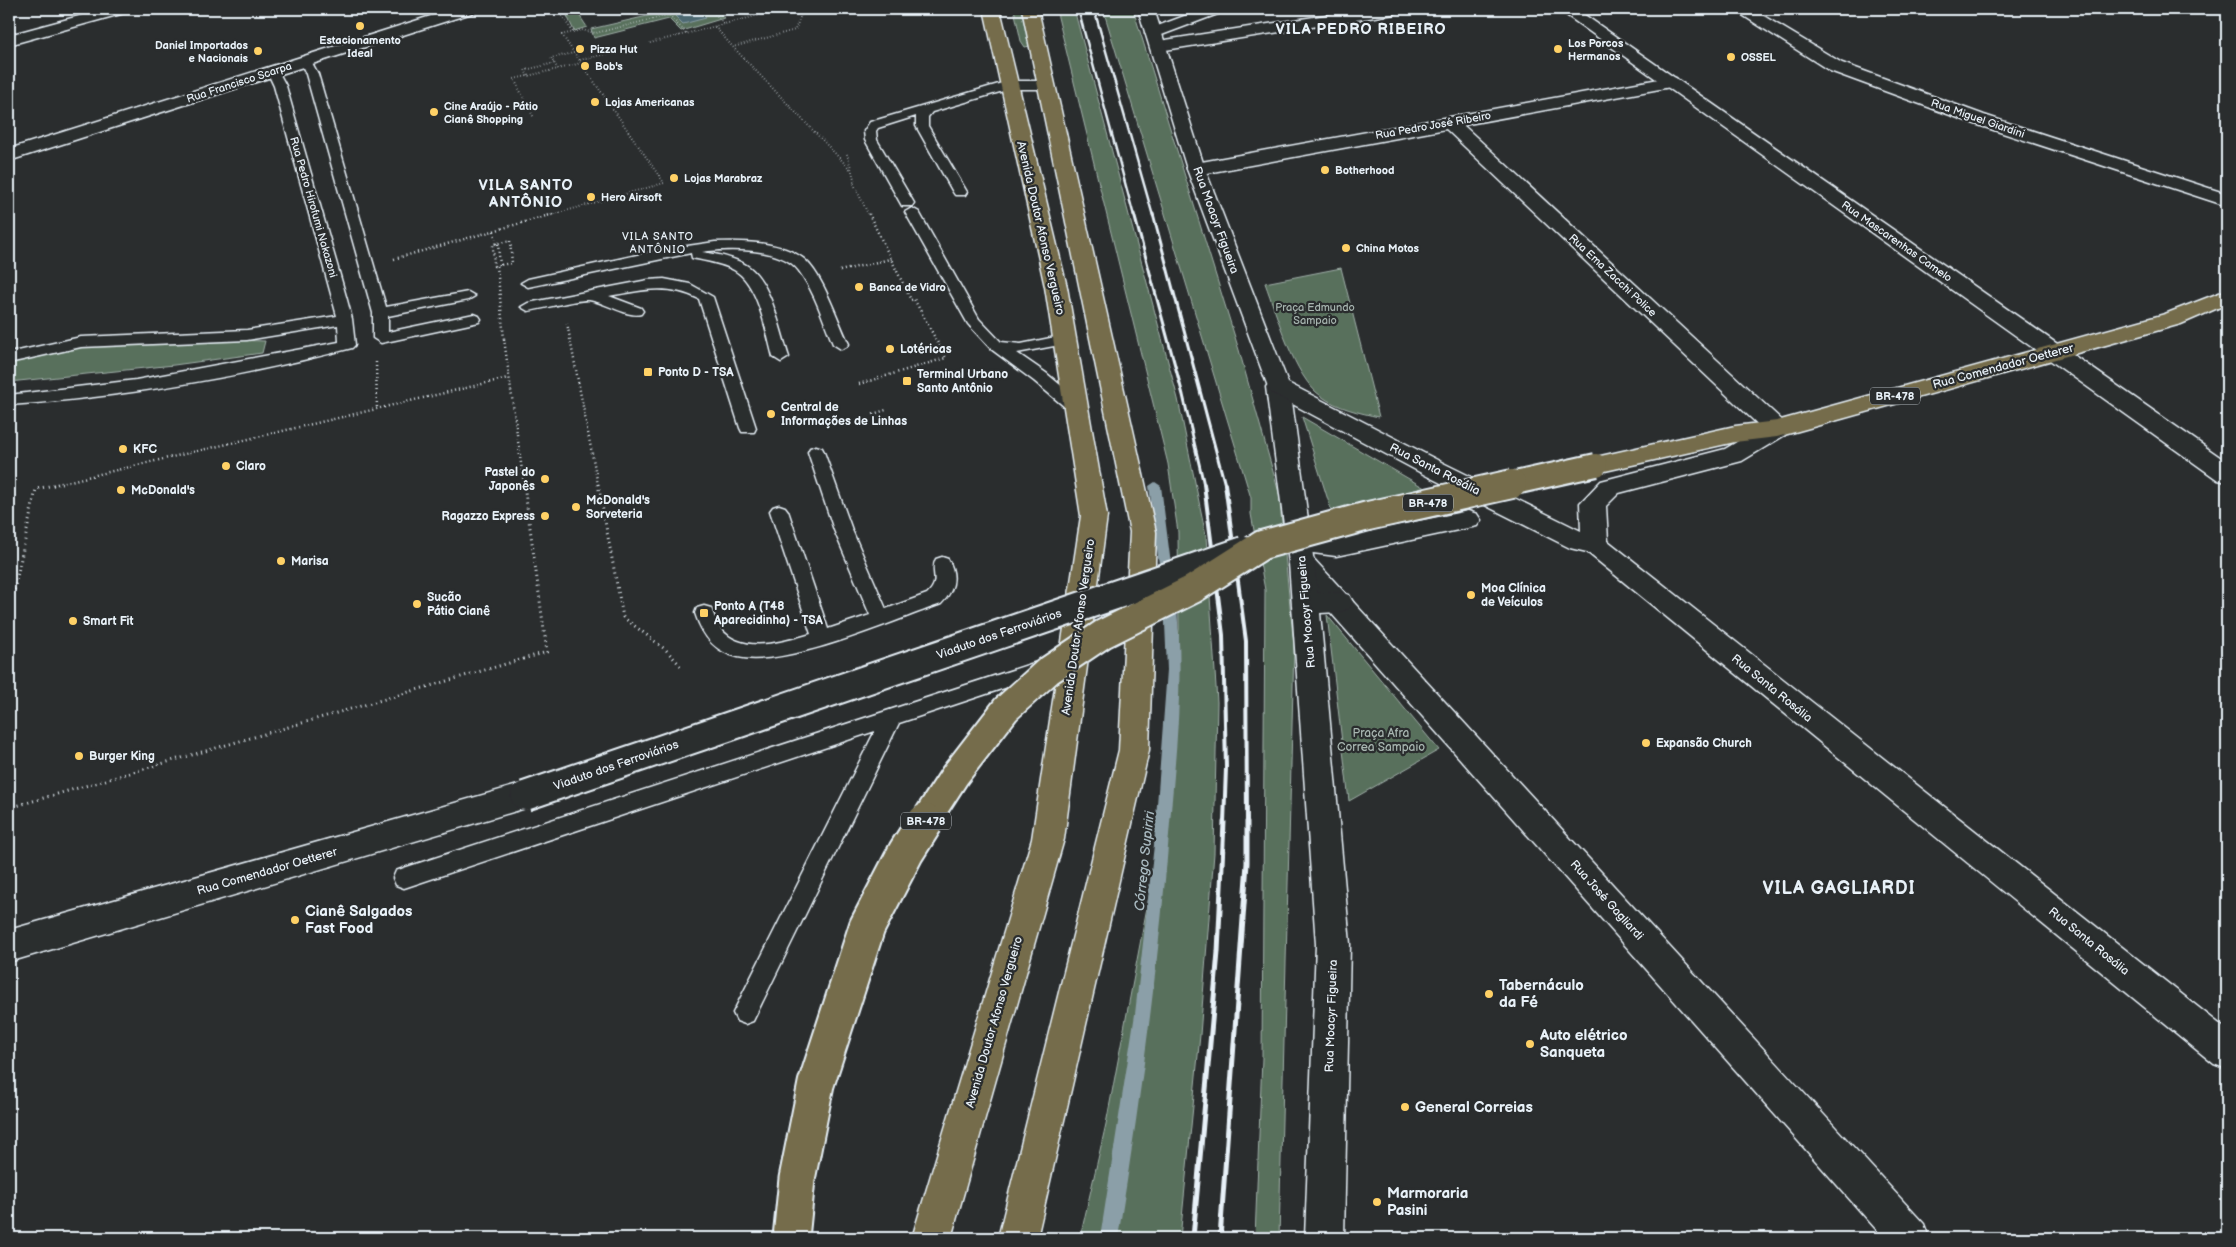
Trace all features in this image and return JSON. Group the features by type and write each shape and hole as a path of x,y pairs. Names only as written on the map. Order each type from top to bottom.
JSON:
{"main road":[{"name":"Avenida Doutor Afonso Vergueiro","path":"931,1238 1048,839 1094,516 1078,409 1056,287 992,9"},
{"path":"1017,1238 1134,750 1143,532 1030,9"},
{"name":"Rua Comendador Oetterer","path":"1596,465 1735,434 1777,428 2174,319 2227,296"},
{"name":"Viaduto dos Ferroviários","path":"1262,544 1368,516 1596,465"},
{"name":"BR-478","path":"791,1238 797,1179 816,1084 867,927 906,852 955,774 1006,709 1048,671 1103,634 1193,589 1262,544"}],"street":[{"path":"9,40 122,9"},
{"name":"Rua Francisco Scarpa","path":"9,155 469,9"},
{"name":"Rua Moacyr Figueira","path":"1146,9 1196,169 1278,387 1301,553 1333,944 1324,1238"},
{"path":"1156,40 1217,9"},
{"path":"1226,9 1245,32"},
{"path":"1156,40 1245,32 1394,9"},
{"name":"Rua Mascarenhas Camelo","path":"1566,9 2227,474"},
{"name":"Rua Miguel Giardini","path":"1741,9 1836,67 1978,119 2227,200"},
{"name":"Rua Pedro José Ribeiro","path":"1196,169 1670,82"},
{"name":"Rua Ema Zacchi Police","path":"1449,122 1777,428"},
{"name":"Rua Santa Rosália","path":"1278,387 1436,470 1578,541 1595,546 2227,1052"},
{"name":"Rua Comendador Oetterer","path":"1595,546 1593,503 1610,488 1733,455 1777,428"},
{"path":"1301,553 1468,520"},
{"name":"Viaduto dos Ferroviários","path":"525,796 1262,544"},
{"name":"Rua José Gagliardi","path":"1301,553 1339,602 1910,1238"},
{"path":"1306,607 1321,602 1339,602"},
{"name":"Rua Comendador Oetterer","path":"9,946 525,796"}],"lane":[{"path":"306,60 312,74 380,313 382,338 474,318"},
{"name":"Rua Pedro Hirofumi Nakazoni","path":"9,400 62,396 129,387 347,344 345,319 280,86 273,71"},
{"path":"1046,85 1009,85 874,125 870,131 871,140 973,322 982,334 996,346 1040,376 1078,409"},
{"path":"930,108 922,117 922,126 960,192"},
{"path":"528,283 705,247 745,246 779,252 792,257 807,271 841,344"},
{"path":"679,252 718,258 751,276 758,288 781,357"},
{"path":"528,307 667,282 688,287 706,297 748,428"},
{"path":"380,313 468,296"},
{"path":"583,296 613,301 636,311"},
{"path":"9,358 81,342 247,335 345,319"},
{"path":"996,346 1021,349 1065,340"},
{"path":"816,452 843,530 880,618"},
{"path":"779,511 822,638"},
{"path":"704,613 709,630 721,643 740,651 761,652 822,638 934,599 942,592 946,579 942,564"},
{"path":"404,878 1074,658"},
{"path":"745,1013 892,718"}],"path":[{"path":"557,9 573,32"},
{"path":"392,259 664,183 562,35 580,30 596,33 693,9"},
{"path":"711,9 724,24"},
{"path":"650,43 782,9"},
{"path":"733,47 795,30 800,15 799,9"},
{"path":"669,15 687,34"},
{"path":"715,26 850,170 855,182 853,182 911,300 914,299 946,358 858,384"},
{"path":"533,116 514,79 614,52"},
{"path":"558,68 551,58 574,53"},
{"path":"528,76 525,70 555,63"},
{"path":"9,808 547,652 508,378 497,244 494,231"},
{"path":"510,241 512,262 498,266 494,266 493,244 510,241"},
{"path":"839,271 892,258"},
{"path":"563,319 566,321 569,332 623,618 666,650 682,667"},
{"path":"376,365 377,409"},
{"path":"9,614 36,489 508,378"},
{"path":"873,414 886,410"}],"green space":[{"path":"564,9 575,9 587,27 574,31"},
{"path":"678,9 717,9 724,18 681,31 669,19 594,38 591,29"},
{"path":"1014,9 1021,9 1030,46 1025,47 1021,41"},
{"path":"1056,9 1074,9 1178,399 1206,536 1217,702 1214,853 1200,1035 1180,1238 1080,1238 1106,1124 1155,865 1179,629 1178,532 1168,464"},
{"path":"1103,9 1133,9 1239,350 1279,493 1294,647 1279,1238 1255,1238 1262,1058 1265,590 1251,514 1251,498"},
{"name":"Praça Edmundo Sampaio","path":"1341,268 1379,417 1334,404 1311,387 1287,344 1265,283"},
{"path":"229,340 265,341 262,353 174,365 9,382 9,363 87,346"},
{"path":"1302,417 1461,509 1339,535"},
{"name":"Praça Afra Correa Sampaio","path":"1327,615 1439,750 1349,801"}],"water":[{"path":"698,10 706,18 683,24 675,16"}],"waterway":[{"name":"Córrego Supiriri","path":"1155,486 1167,580"},
{"name":"Córrego Supiriri","path":"1109,1238 1143,1014 1156,901 1174,670 1173,623 1170,600"}],"railway":[{"path":"1078,9 1134,216"},
{"path":"1094,9 1153,216"},
{"path":"1134,214 1183,395 1204,485"},
{"path":"1153,214 1225,485"},
{"path":"1204,484 1223,635 1226,768 1224,823"},
{"path":"1225,484 1246,641 1247,823"},
{"path":"1193,1238 1218,952 1224,822"},
{"path":"1220,1238 1247,863 1247,823"}],"place":[{"name":"Estacionamento Ideal","path":"360,26"},
{"name":"Pizza Hut","path":"580,49"},
{"name":"Los Porcos Hermanos","path":"1558,49"},
{"name":"Daniel Importados e Nacionais","path":"258,51"},
{"name":"OSSEL","path":"1731,57"},
{"name":"Bob's","path":"585,66"},
{"name":"Lojas Americanas","path":"595,102"},
{"name":"Cine Araújo - Pátio Cianê Shopping","path":"434,112"},
{"name":"Botherhood","path":"1325,170"},
{"name":"Lojas Marabraz","path":"674,178"},
{"name":"Hero Airsoft","path":"591,197"},
{"name":"China Motos","path":"1346,248"},
{"name":"Banca de Vidro","path":"859,287"},
{"name":"Lotéricas","path":"890,349"},
{"name":"Ponto D - TSA","path":"648,372"},
{"name":"Terminal Urbano Santo Antônio","path":"907,381"},
{"name":"Central de Informações de Linhas","path":"771,414"},
{"name":"KFC","path":"123,449"},
{"name":"Claro","path":"226,466"},
{"name":"Pastel do Japonês","path":"545,479"},
{"name":"McDonald's","path":"121,490"},
{"name":"McDonald's Sorveteria","path":"576,507"},
{"name":"Ragazzo Express","path":"545,516"},
{"name":"Marisa","path":"281,561"},
{"name":"Moa Clínica de Veículos","path":"1471,595"},
{"name":"Sucão Pátio Cianê","path":"417,604"},
{"name":"Ponto A (T48 Aparecidinha) - TSA","path":"704,613"},
{"name":"Smart Fit","path":"73,621"},
{"name":"Expansão Church","path":"1646,743"},
{"name":"Burger King","path":"79,756"},
{"name":"Cianê Salgados Fast Food","path":"295,920"},
{"name":"Tabernáculo da Fé","path":"1489,994"},
{"name":"Auto elétrico Sanqueta","path":"1530,1044"},
{"name":"General Correias","path":"1405,1107"},
{"name":"Marmoraria Pasini","path":"1377,1202"}],"district":[{"name":"VILA PEDRO RIBEIRO","path":"1361,29"},
{"name":"VILA SANTO ANTÔNIO","path":"526,194"},
{"name":"VILA SANTO ANTÔNIO","path":"658,242"},
{"name":"VILA GAGLIARDI","path":"1839,888"}]}
